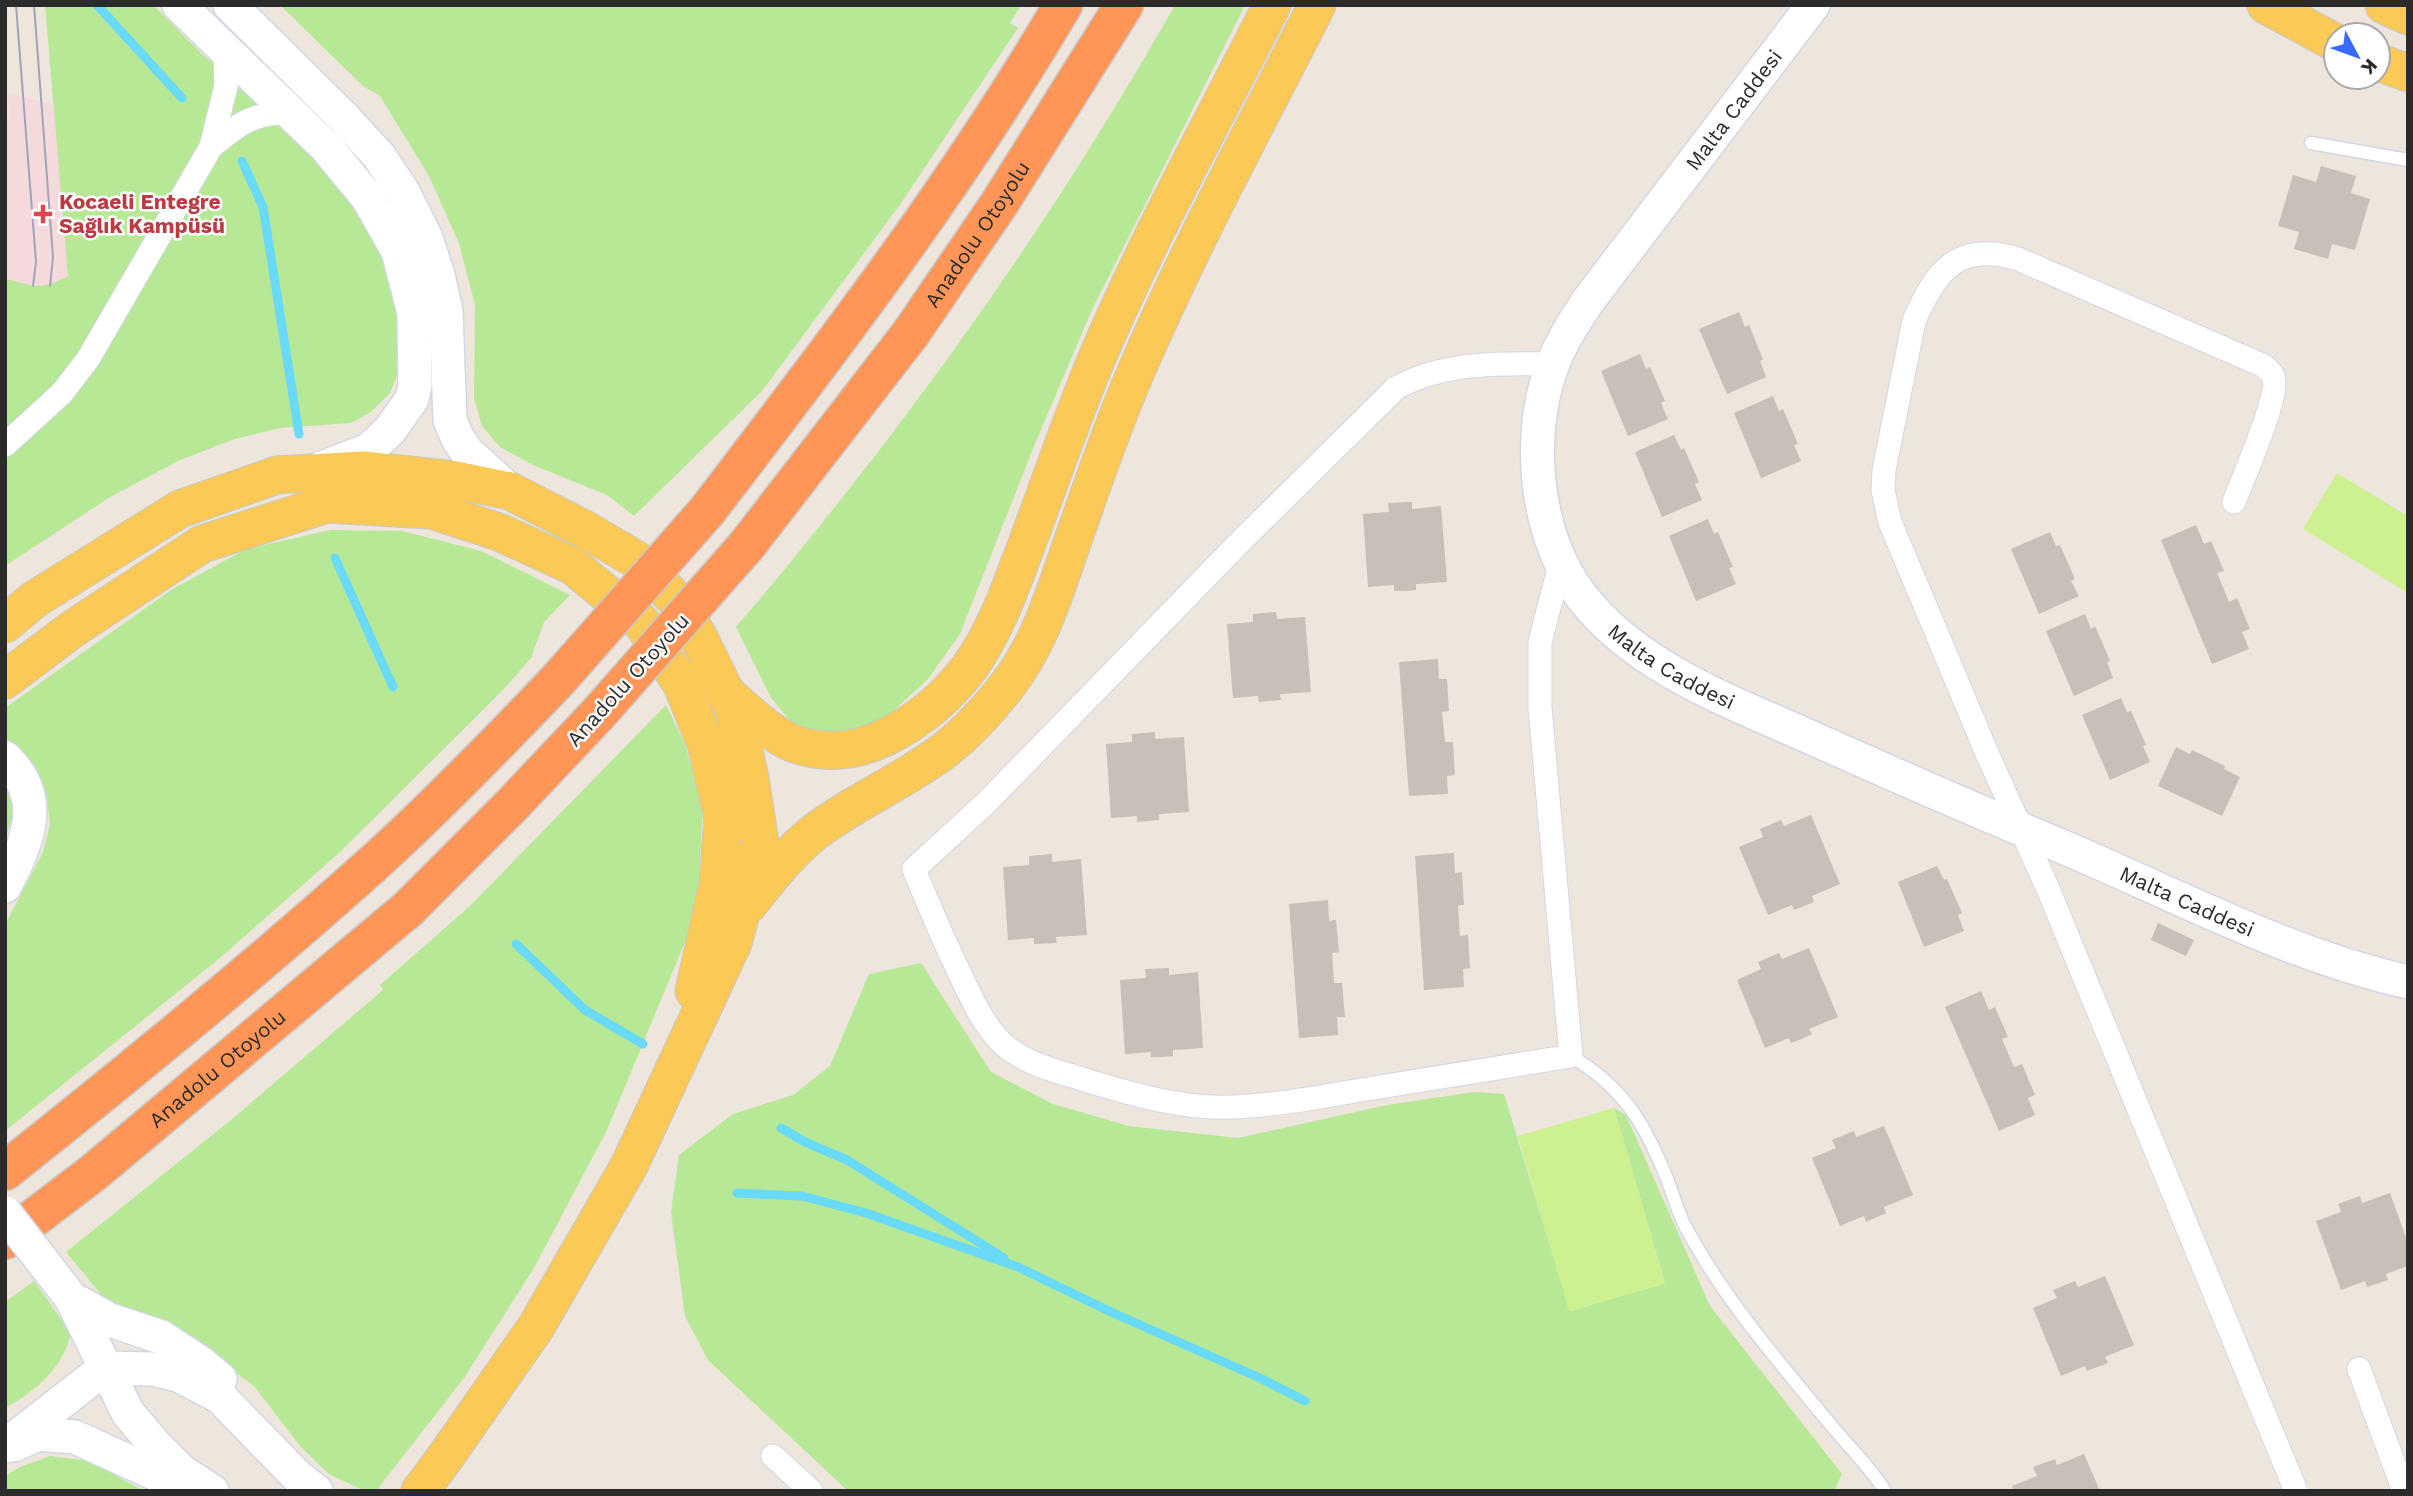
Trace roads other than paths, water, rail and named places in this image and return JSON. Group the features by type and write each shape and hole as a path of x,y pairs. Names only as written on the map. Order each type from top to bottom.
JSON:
{"highway":[{"path":"5,1171 204,1009 375,862 472,770 559,679 707,511 870,298 954,176 1063,5"},
{"name":"Anadolu Otoyolu","path":"5,1240 93,1173 408,909 598,714 747,545 911,333 1006,193 1124,5"}],"main road":[{"path":"179,5 327,148 368,198 398,251 414,313 415,385 412,399 402,416 369,450 310,473"},
{"path":"230,5 343,117 379,156 403,192 426,238 438,275 446,311 450,420 466,451 510,491 586,530 640,562 676,600 734,709 760,843 733,943 629,1166 536,1327 420,1491"},
{"path":"725,692 765,725 791,742 818,750 843,751 870,744 902,729 936,704 968,668 989,634 1009,592 1100,350 1189,166 1272,5"},
{"path":"740,916 778,867 810,836 849,808 898,781 945,750 976,721 1007,685 1032,645 1057,586 1111,432 1135,373 1189,258 1317,5"},
{"name":"Malta Caddesi","path":"1813,5 1567,333 1553,364 1542,407 1538,471 1549,536 1560,565 1582,597 1624,640 1680,676 1897,776 2271,938 2341,964 2408,982"},
{"path":"2266,5 2322,35"},
{"path":"2384,5 2408,16"},
{"path":"5,624 35,599 180,509 277,475 363,470 455,480 510,491"},
{"path":"5,680 74,628 202,544 327,504 431,510 499,532 573,566 642,623 682,684 706,744 723,817 718,884 680,1057"},
{"path":"5,758 15,767 27,787 31,804 30,821 5,886"},
{"path":"5,1213 71,1298 128,1413 181,1471 212,1491"},
{"path":"71,1298 110,1321 161,1337 201,1363 237,1394 257,1418 281,1459"},
{"path":"5,1448 105,1368 152,1369 178,1375 220,1397 316,1491"},
{"path":"5,1448 38,1434 75,1437 192,1491"}],"street":[{"path":"5,445 62,393 88,359 211,147 226,86 225,50"},
{"path":"211,147 236,126 264,113 289,112"},
{"path":"2234,502 2273,399 2274,377 2269,370 2030,265 1999,254 1966,256 1953,262 1941,273 1930,288 1914,321 1884,470 1884,503 2080,964 2296,1491"},
{"path":"1553,364 1504,363 1470,366 1435,372 1396,388 1227,555 986,803 914,870 943,940 974,1002 1002,1043 1020,1056 1098,1084 1156,1100 1229,1108 1280,1103 1571,1056 1539,675 1540,642 1560,565"},
{"path":"2359,1368 2404,1491"},
{"path":"773,1456 811,1491"}],"lane":[{"path":"2311,143 2408,160"},
{"path":"1571,1056 1616,1089 1636,1115 1665,1173 1683,1221 1710,1269 1744,1319 1842,1439 1875,1475 1885,1491"}],"waterway":[{"path":"97,5 182,98"},
{"path":"242,161 263,207 299,434"},
{"path":"335,558 393,687"},
{"path":"516,944 585,1010 643,1044"},
{"path":"781,1128 805,1142 847,1160 1004,1258"},
{"path":"737,1193 802,1196 866,1213 1018,1267 1305,1401"}],"tram line":[{"path":"16,5 36,262 33,286"},
{"path":"34,5 53,257 50,286"}],"place":[{"name":"Kocaeli Entegre Sağlık Kampüsü","path":"43,214"}]}
